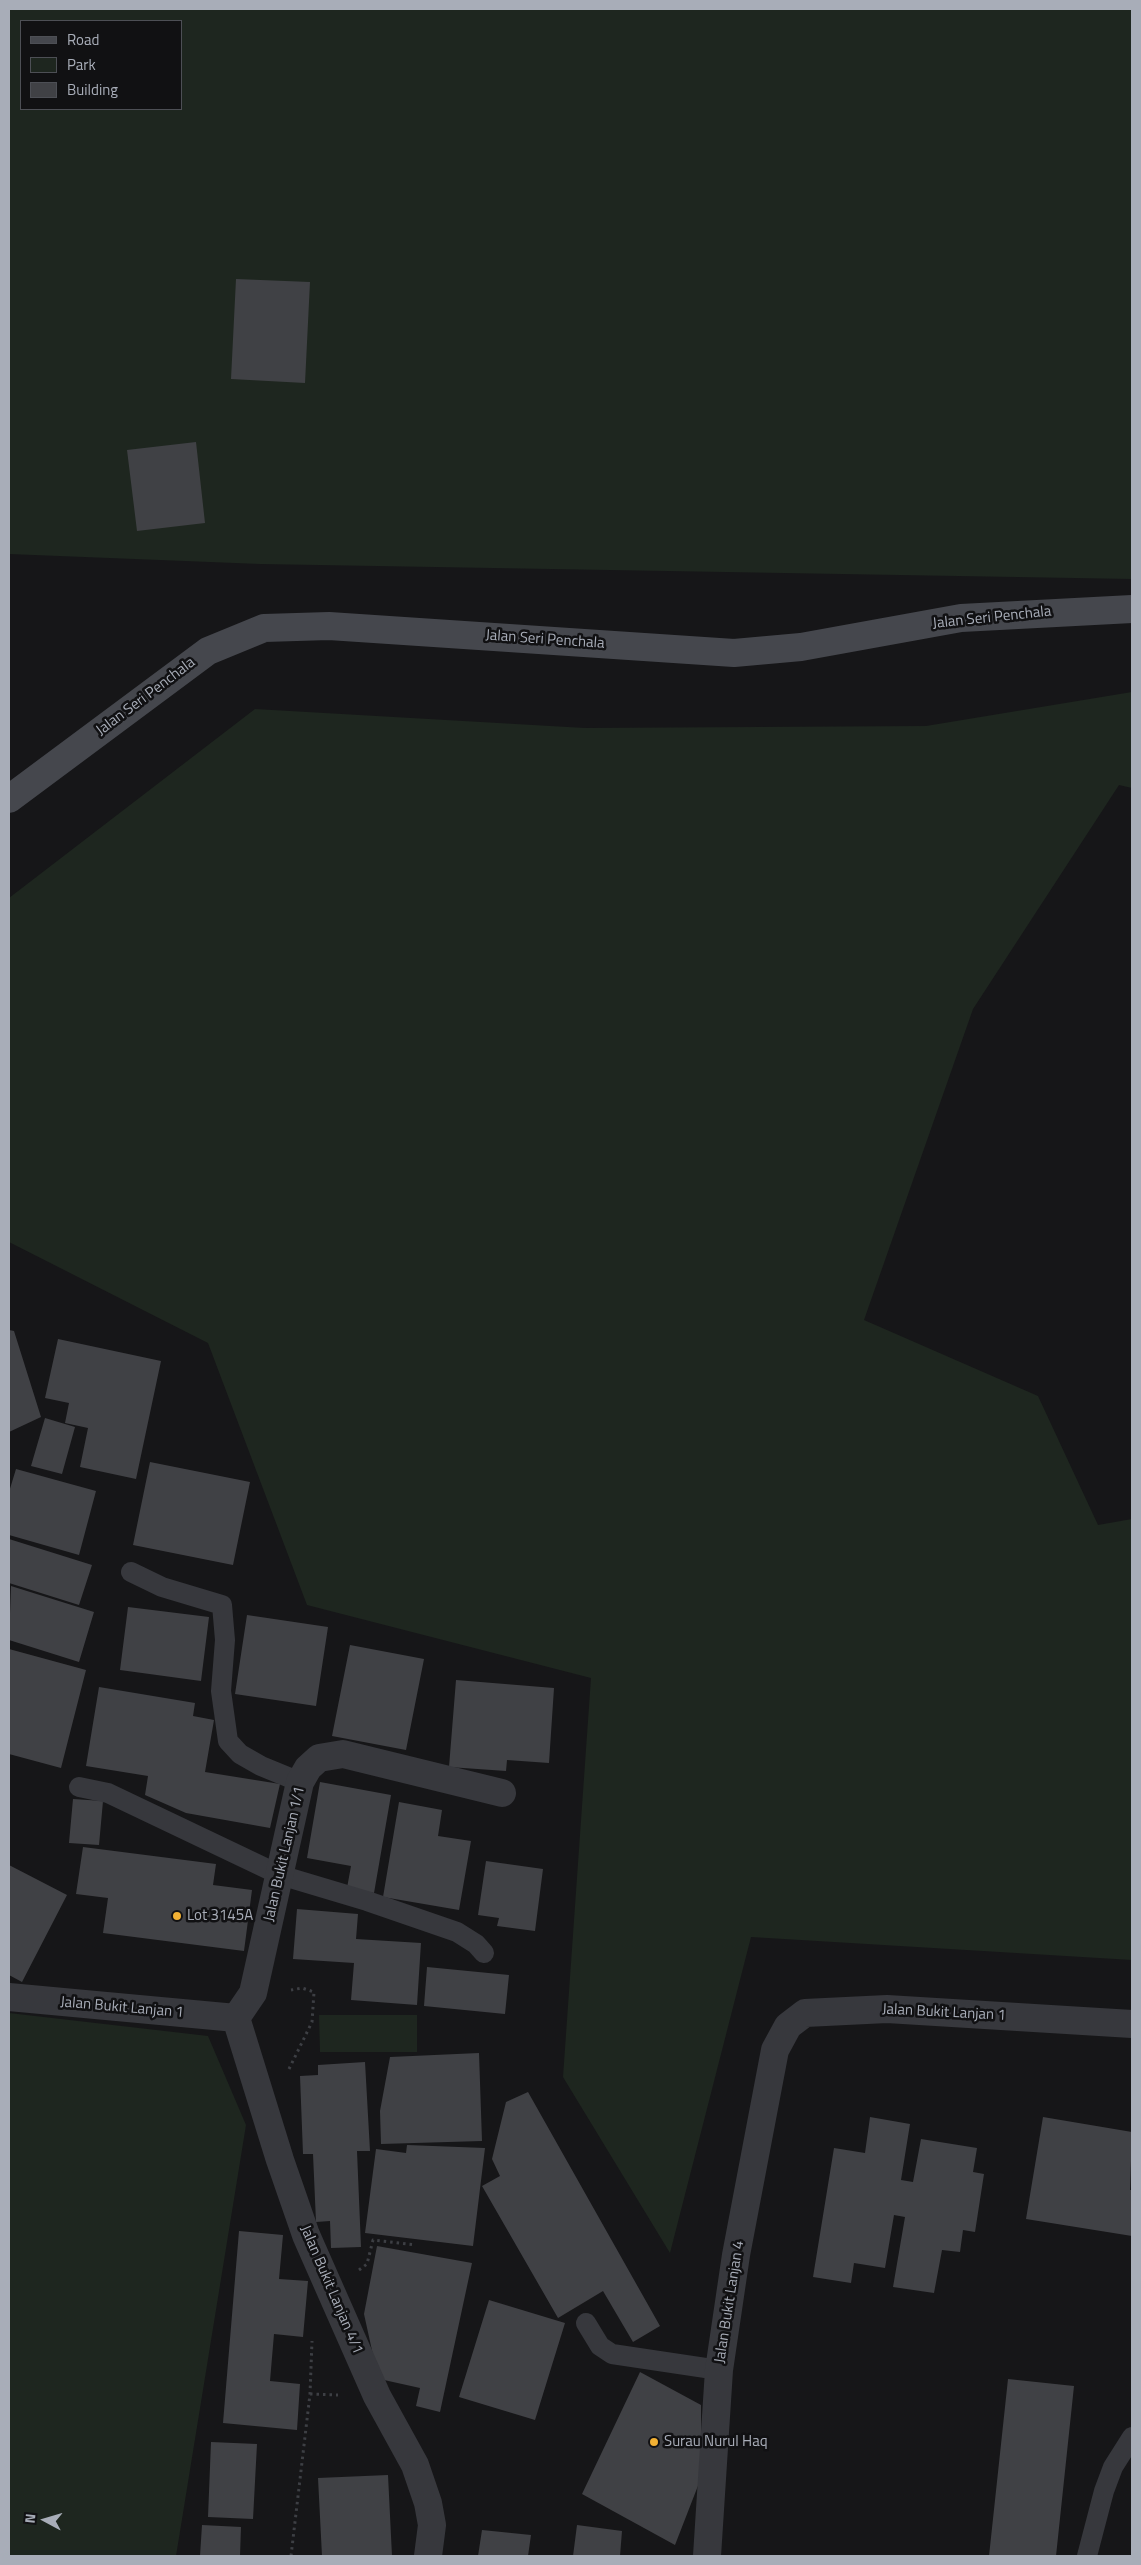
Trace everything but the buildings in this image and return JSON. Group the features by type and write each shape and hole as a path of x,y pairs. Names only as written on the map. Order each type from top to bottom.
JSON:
{"street":[{"name":"Jalan Seri Penchala","path":"9,799 208,650 264,628 329,626 734,653 801,647 961,618 1132,608"},
{"name":"Jalan Bukit Lanjan 1/1","path":"236,2018 253,1994 300,1782 308,1768 319,1758 343,1754 502,1793"},
{"name":"Jalan Bukit Lanjan 1","path":"9,1998 236,2018"},
{"name":"Jalan Bukit Lanjan 1","path":"775,2050 788,2026 805,2013 887,2009 1132,2024"},
{"name":"Jalan Bukit Lanjan 4/1","path":"236,2018 280,2160 306,2235 376,2396 415,2464 428,2503 432,2525 428,2556"},
{"name":"Jalan Bukit Lanjan 4","path":"708,2556 719,2370 736,2255 775,2050"}],"lane":[{"path":"131,1572 162,1587 222,1604 225,1640 221,1691 228,1741 240,1754 261,1766 300,1782"},
{"path":"79,1787 108,1793 280,1874 457,1932 476,1944 484,1954"},
{"path":"586,2323 600,2346 612,2354 719,2370"},
{"path":"1087,2556 1104,2491 1113,2467 1132,2437"}],"path":[{"path":"331,2292 367,2264 373,2240 416,2245"},
{"path":"291,2556 310,2394 312,2338"}],"green space":[{"path":"9,9 1132,9 1132,579 260,564 9,554"},
{"path":"1132,692 1132,788 1119,785 973,1009 864,1320 1038,1396 1098,1525 1132,1519 1132,1960 751,1937 670,2253 563,2077 591,1678 307,1605 208,1343 9,1242 9,898 255,709 585,728 926,726"},
{"path":"9,2013 208,2036 246,2125 176,2556 9,2556"},
{"path":"319,2015 417,2015 417,2052 320,2052"}],"place":[{"name":"Lot 3145A","path":"177,1916"},
{"name":"Surau Nurul Haq","path":"654,2442"}]}
